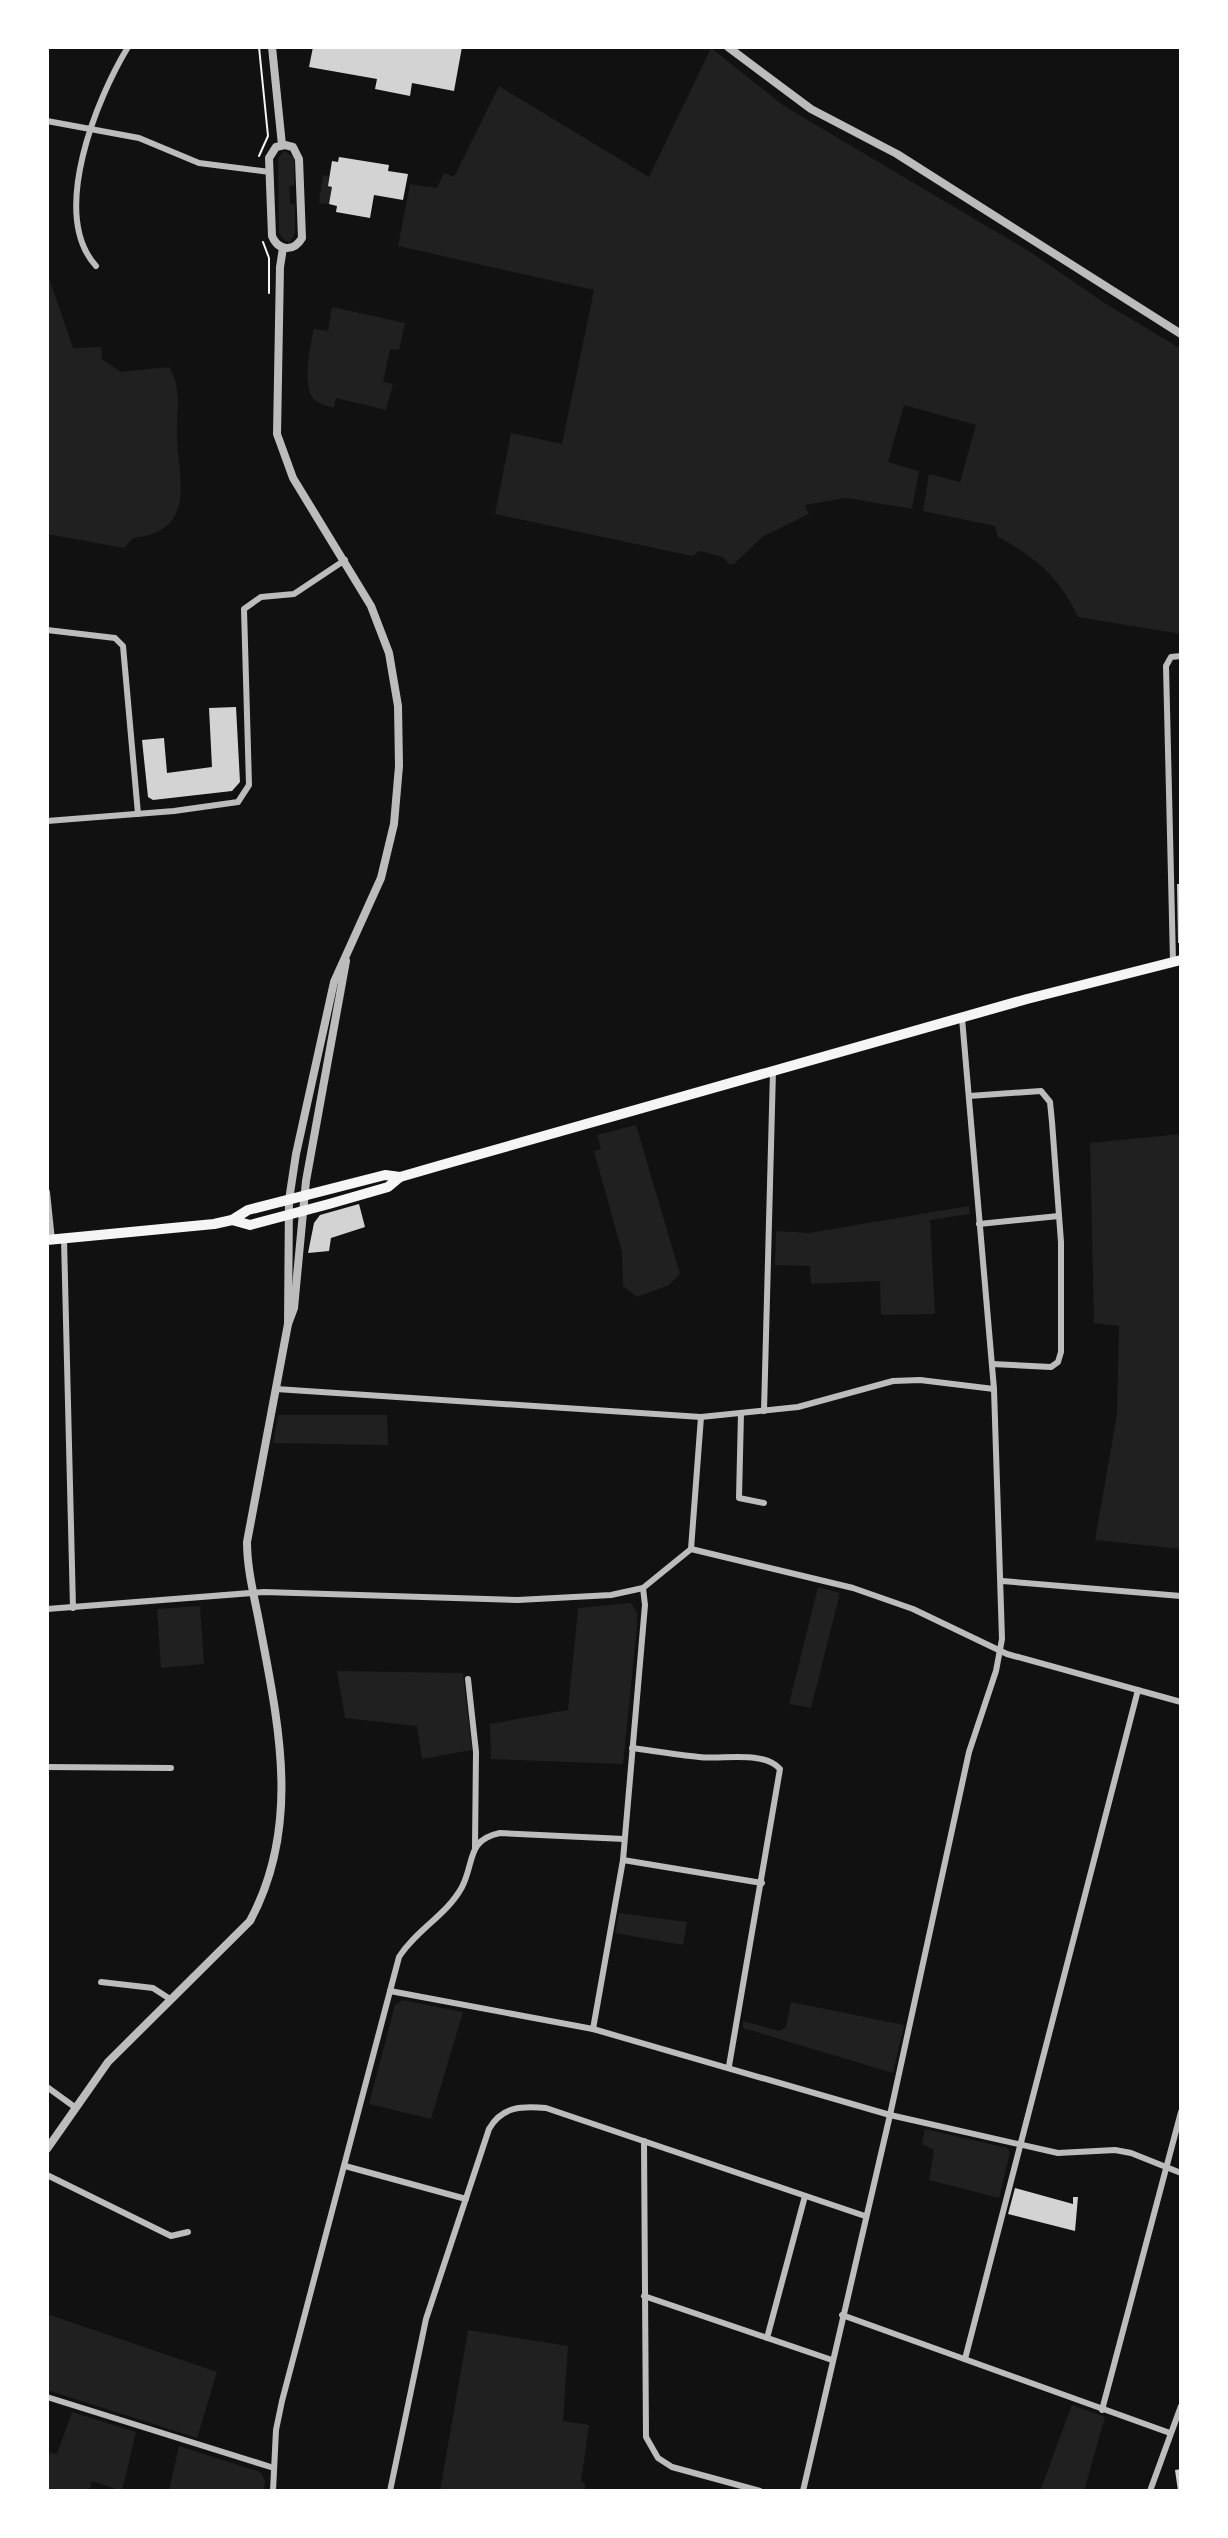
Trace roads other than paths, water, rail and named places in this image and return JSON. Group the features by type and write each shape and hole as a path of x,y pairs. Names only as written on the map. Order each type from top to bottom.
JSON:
{"main road":[{"path":"50,1240 185,1228 232,1220 248,1210 385,1175 400,1177 962,1018 1177,961"},
{"path":"232,1220 250,1225 388,1187 400,1177"}],"street":[{"path":"96,266 86,255 77,216 77,186 107,83 128,47"},
{"path":"272,47 282,145"},
{"path":"728,47 811,110 905,159 1181,334"},
{"path":"47,121 139,138 199,163 270,172"},
{"path":"282,145 293,148 299,155 302,238 296,246 284,248 276,244 272,236 270,172 271,154 282,145"},
{"path":"47,2149 108,2062 250,1921 262,1899 278,1849 283,1810 280,1741 247,1542 288,1324 289,1200 296,1154 328,1000 337,974 346,961 381,878 394,824 399,754 398,706 389,653 371,606 293,478 277,434 280,267 284,248"},
{"path":"47,821 233,804 243,798 249,785 244,609 261,597 294,594 345,560"},
{"path":"47,630 115,638 123,646 138,814"},
{"path":"1177,961 1166,666 1171,657 1181,656"},
{"path":"288,1324 294,1308 305,1197 346,961"},
{"path":"803,2491 890,2115 968,1752 1000,1651 1002,1581 994,1389 962,1018"},
{"path":"764,1411 773,1071"},
{"path":"969,1096 1035,1090 1048,1098 1059,1216 1061,1352 1058,1362 1051,1367 992,1364"},
{"path":"47,1192 50,1240"},
{"path":"979,1224 1059,1216"},
{"path":"64,1239 72,1608"},
{"path":"276,1389 701,1418 813,1404 893,1381 920,1380 994,1389"},
{"path":"741,1413 738,1498 764,1503"},
{"path":"47,1609 254,1593 532,1600 611,1595 643,1588 691,1549 701,1418"},
{"path":"691,1549 853,1588 913,1609 1000,1651 1181,1702"},
{"path":"1002,1581 1181,1596"},
{"path":"593,2029 623,1860 645,1605 643,1588"},
{"path":"273,2491 282,2401 399,1957 411,1938 455,1898 463,1885 475,1847 475,1752 468,1679"},
{"path":"965,2359 1138,1690"},
{"path":"632,1748 701,1758 738,1757 775,1764 780,1769 729,2066"},
{"path":"47,1767 171,1768"},
{"path":"475,1847 485,1836 500,1833 624,1839"},
{"path":"623,1860 762,1883"},
{"path":"102,1982 153,1988 170,1999"},
{"path":"390,1991 593,2029 729,2066 890,2115 1075,2154 1115,2150 1181,2173"},
{"path":"47,2087 76,2108"},
{"path":"390,2491 426,2319 489,2129 503,2112 514,2108 546,2108 865,2216"},
{"path":"1102,2410 1181,2112"},
{"path":"644,2141 646,2437 658,2458 672,2466 760,2491"},
{"path":"345,2166 466,2199"},
{"path":"47,2175 170,2236 188,2232"},
{"path":"768,2338 805,2196"},
{"path":"644,2296 832,2360"},
{"path":"842,2315 1170,2434"},
{"path":"47,2397 274,2468"},
{"path":"1150,2491 1181,2406"}]}
